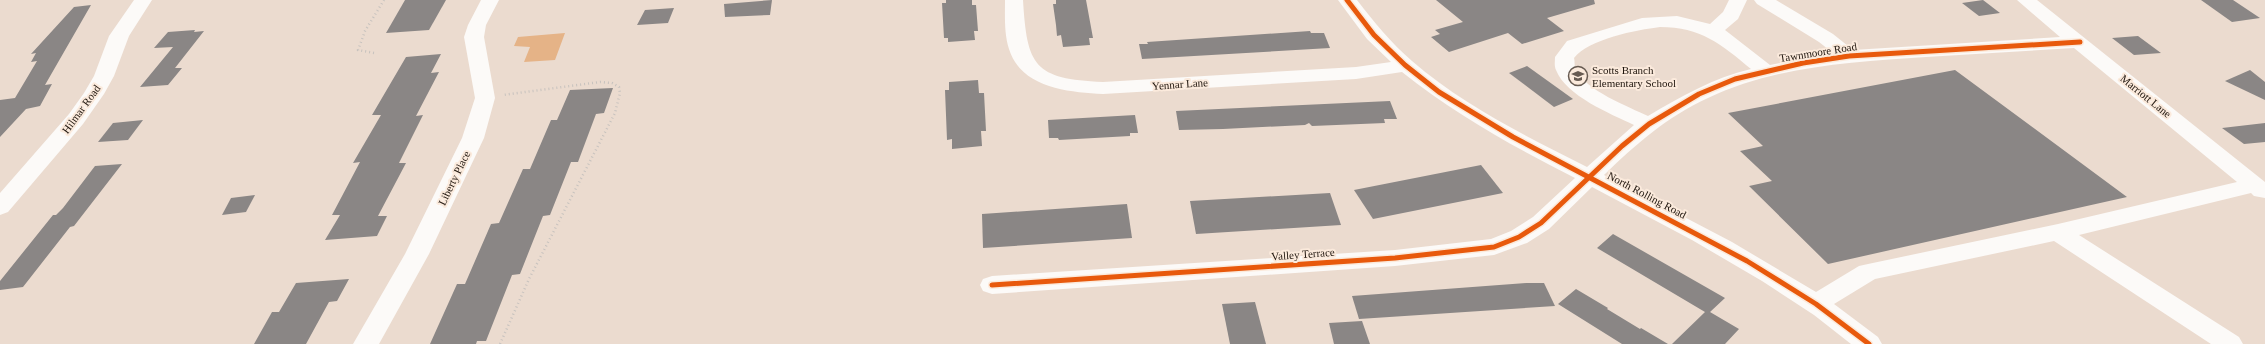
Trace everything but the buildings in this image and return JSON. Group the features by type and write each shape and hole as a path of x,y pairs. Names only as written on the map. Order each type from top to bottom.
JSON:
{"street":[{"name":"Hilmar Road","path":"0,207 76,119 94,94 104,76 119,36 143,0"},
{"name":"Liberty Place","path":"366,344 424,240 473,138 485,98 474,37 477,25 490,0"},
{"name":"Yennar Lane","path":"1014,0 1018,45 1021,56 1029,67 1039,75 1077,87 1103,88 1348,73 1406,66"},
{"name":"North Rolling Road","path":"1346,0 1379,42 1406,66 1447,98 1508,136 1591,177 1752,264 1816,304 1869,344"},
{"path":"1713,31 1731,15 1738,0"},
{"path":"1763,0 1826,38 1849,56"},
{"name":"Marriott Lane","path":"2026,0 2080,42 2260,189"},
{"path":"1649,124 1595,96 1574,83 1564,71 1563,61 1566,52 1574,45 1649,21 1683,22 1698,25 1713,31 1766,71"},
{"name":"Tawnmoore Road","path":"1591,177 1622,146 1649,124 1699,94 1735,79 1803,63 1849,56 2080,42"},
{"name":"Valley Terrace","path":"992,285 1387,259 1494,247 1519,238 1541,223 1591,177"},
{"path":"1816,304 1868,272 2260,189"},
{"path":"2058,232 2230,344"}],"path":[{"path":"374,52 358,50 365,30 384,0"},
{"path":"485,98 600,82 612,83 619,86 620,93 615,113 529,279 500,344"}],"shaded area":[{"path":"565,33 555,60 524,62 530,47 514,46 518,37"}],"cycle path":[{"path":"1347,0 1374,35 1405,65 1439,92 1513,137 1629,197 1747,261 1816,304 1869,344"},
{"path":"992,285 1395,258 1494,247 1519,237 1541,223 1622,146 1649,124 1699,94 1735,79 1803,63 1849,56 2080,42"}],"place":[{"name":"Scotts Branch Elementary School","path":"1578,76"}]}
